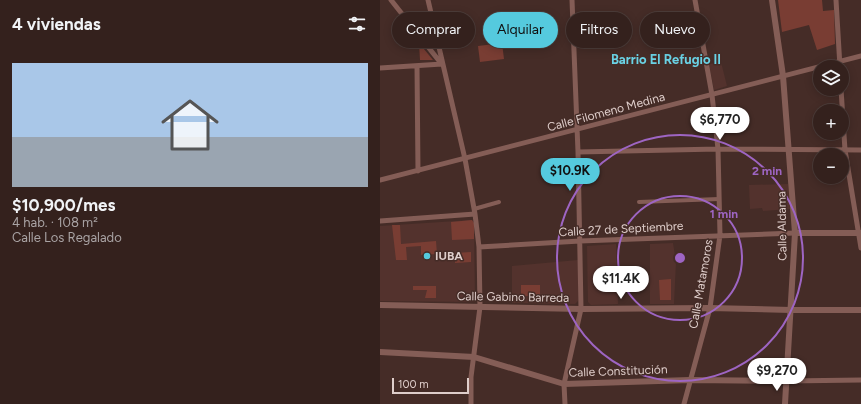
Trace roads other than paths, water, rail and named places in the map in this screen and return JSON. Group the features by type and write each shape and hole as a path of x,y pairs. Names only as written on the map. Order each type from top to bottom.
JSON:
{"street":[{"path":"391,0 442,64"},
{"path":"428,0 465,159 479,247 480,307 471,377 471,404"},
{"path":"565,404 564,384 581,309 578,152 572,0"},
{"name":"Calle Matamoros","path":"684,404 710,308 720,235 718,149 712,95 694,0"},
{"name":"Calle Aldama","path":"772,0 783,76 790,150 795,233 785,404"},
{"path":"836,0 839,60"},
{"name":"Calle Filomeno Medina","path":"849,60 861,56"},
{"path":"380,68 442,64"},
{"path":"417,66 418,171"},
{"name":"Calle Filomeno Medina","path":"380,180 813,70"},
{"path":"841,96 845,148"},
{"path":"578,152 718,149 813,150"},
{"path":"849,150 861,150"},
{"path":"849,172 860,233 861,248"},
{"path":"639,202 719,200"},
{"path":"380,221 474,212 499,202"},
{"name":"Calle 27 de Septiembre","path":"479,247 720,235 860,233"},
{"name":"Calle Gabino Barreda","path":"380,305 581,309 710,308 861,310"},
{"name":"Calle Constitución","path":"380,352 474,357 564,384 690,380 861,380"}],"place":[{"name":"IUBA","path":"427,256"}],"district":[{"name":"Barrio El Refugio II","path":"666,59"}]}
